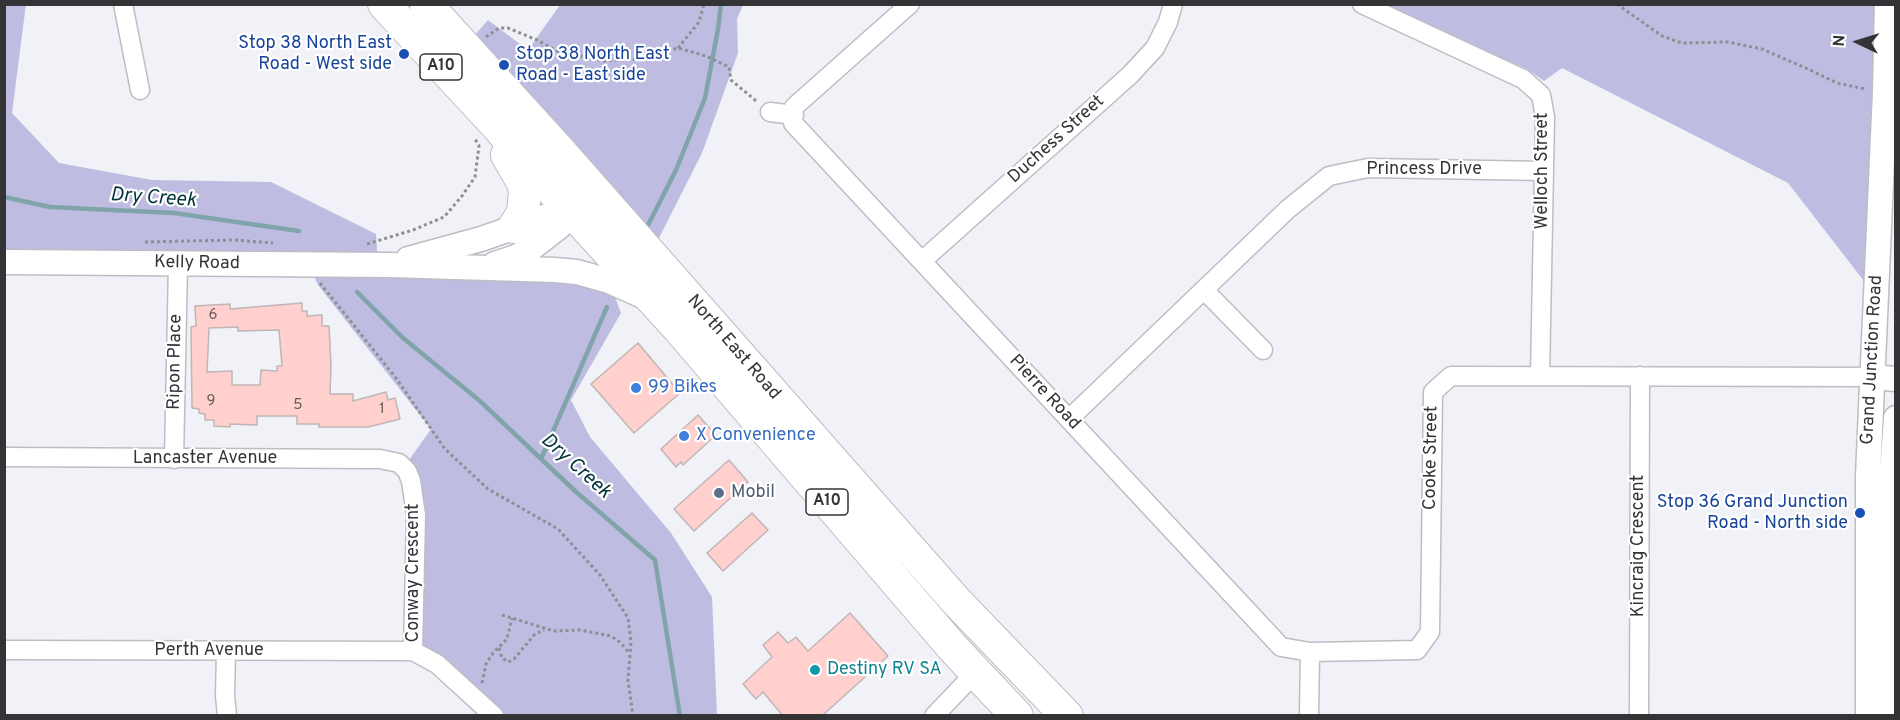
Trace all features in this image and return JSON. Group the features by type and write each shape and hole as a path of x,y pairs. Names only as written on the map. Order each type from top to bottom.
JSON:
{"highway":[{"name":"North East Road","path":"384,4 486,131 571,211 680,330 953,648 1017,716"},
{"name":"North East Road","path":"426,4 558,148 977,623 1067,716"},
{"path":"486,131 504,150 525,190 523,213 514,227"},
{"path":"558,148 571,188 573,201 571,211 624,224"},
{"path":"977,623 982,650 976,672 1000,669 1024,673"}],"main road":[{"name":"Grand Junction Road","path":"1868,716 1868,476 1884,378 1889,134 1885,91 1887,4"},
{"name":"Kelly Road","path":"389,265 481,239 550,215 571,211"},
{"name":"Kelly Road","path":"478,268 507,260 532,247 560,226 571,211"},
{"name":"Kelly Road","path":"4,262 521,268 577,272 609,281 649,298"},
{"name":"Grand Junction Road","path":"1892,716 1892,474 1896,418"}],"street":[{"path":"123,4 140,90"},
{"path":"770,112 794,115 794,107 910,4"},
{"name":"Duchess Street","path":"922,261 1130,75 1155,48 1168,22 1173,4"},
{"name":"Welloch Street","path":"1362,4 1523,79 1541,95 1545,117 1540,376"},
{"name":"Pierre Road","path":"794,115 793,123 1281,647 1310,652"},
{"name":"Princess Drive","path":"1069,419 1288,209 1329,176 1368,168 1544,171"},
{"name":"Ripon Place","path":"174,459 178,264"},
{"path":"1204,290 1263,350"},
{"name":"Cooke Street","path":"1310,652 1417,650 1430,632 1433,392 1451,376 1884,378"},
{"name":"Kincraig Crescent","path":"1639,716 1640,376"},
{"name":"Lancaster Avenue","path":"4,457 380,459 394,461 404,467"},
{"name":"Conway Crescent","path":"404,467 411,481 416,515 413,651 437,664 494,716"},
{"name":"Perth Avenue","path":"4,650 413,651"},
{"path":"226,651 227,716"},
{"path":"1309,716 1310,652"},
{"path":"934,716 976,672"}],"path":[{"path":"678,48 699,22 704,4"},
{"path":"1617,4 1662,36 1682,43 1728,42 1762,49 1837,83 1885,91"},
{"path":"479,42 499,28 507,28 557,51 604,61 641,58 678,48 706,56 729,67 731,80 755,100 766,103 770,112"},
{"path":"360,246 413,230 444,217 475,177 479,146 486,131"},
{"path":"234,240 275,243"},
{"path":"319,265 320,284 396,378 445,449 488,489 558,529 600,575 628,618 631,641 628,680 633,716"},
{"path":"502,615 554,631 580,630 611,636 629,653"},
{"path":"479,703 486,664 507,639 512,618"},
{"path":"499,648 502,658 508,662 522,652 535,634 545,629"}],"shaded area":[{"path":"26,4 12,113 59,163 152,180 271,182 376,234 378,265 609,281 621,313 571,400 590,437 671,533 712,597 717,715 494,715 422,655 416,515 404,467 431,429 318,285 309,265 5,262 5,5"},
{"path":"560,5 743,5 737,19 738,53 702,153 658,240 475,35 488,20 528,50"},
{"path":"1380,5 1876,5 1871,290 1788,183 1562,68 1544,81 1527,69"}],"building":[{"path":"302,303 302,311 307,311 307,316 322,315 322,326 329,326 330,394 353,394 353,401 386,392 388,400 395,398 400,419 368,427 319,427 319,424 297,424 297,416 257,416 257,425 214,426 214,420 205,420 205,414 199,413 199,409 192,408 191,327 196,326 195,306 230,304 230,309","holes":["238,327 238,331 279,330 282,366 277,366 277,371 261,370 260,385 232,385 232,371 207,372 209,328"]},
{"name":"99 Bikes","path":"638,343 680,393 634,433 591,384"},
{"path":"698,415 716,435 683,465 681,462 676,467 661,449"},
{"path":"729,460 748,482 694,531 674,509"},
{"path":"752,513 768,530 723,571 707,553"},
{"name":"Destiny RV SA","path":"850,613 888,656 822,716 783,716 763,692 756,699 743,684 772,657 763,645 778,632 788,643 796,637 808,651"}],"waterway":[{"path":"645,231 676,170 705,98 721,4"},
{"name":"Dry Creek","path":"4,197 50,207 174,213 299,231"},
{"name":"Dry Creek","path":"357,292 403,338 480,401 575,491 655,560 680,716"},
{"path":"541,459 607,307"}],"place":[{"name":"Stop 38 North East Road - West side","path":"404,54"},
{"name":"Stop 38 North East Road - East side","path":"504,65"},
{"name":"99 Bikes","path":"636,388"},
{"name":"X Convenience","path":"684,436"},
{"name":"Mobil","path":"719,493"},
{"name":"Stop 36 Grand Junction Road - North side","path":"1860,513"},
{"name":"Destiny RV SA","path":"815,670"}]}
